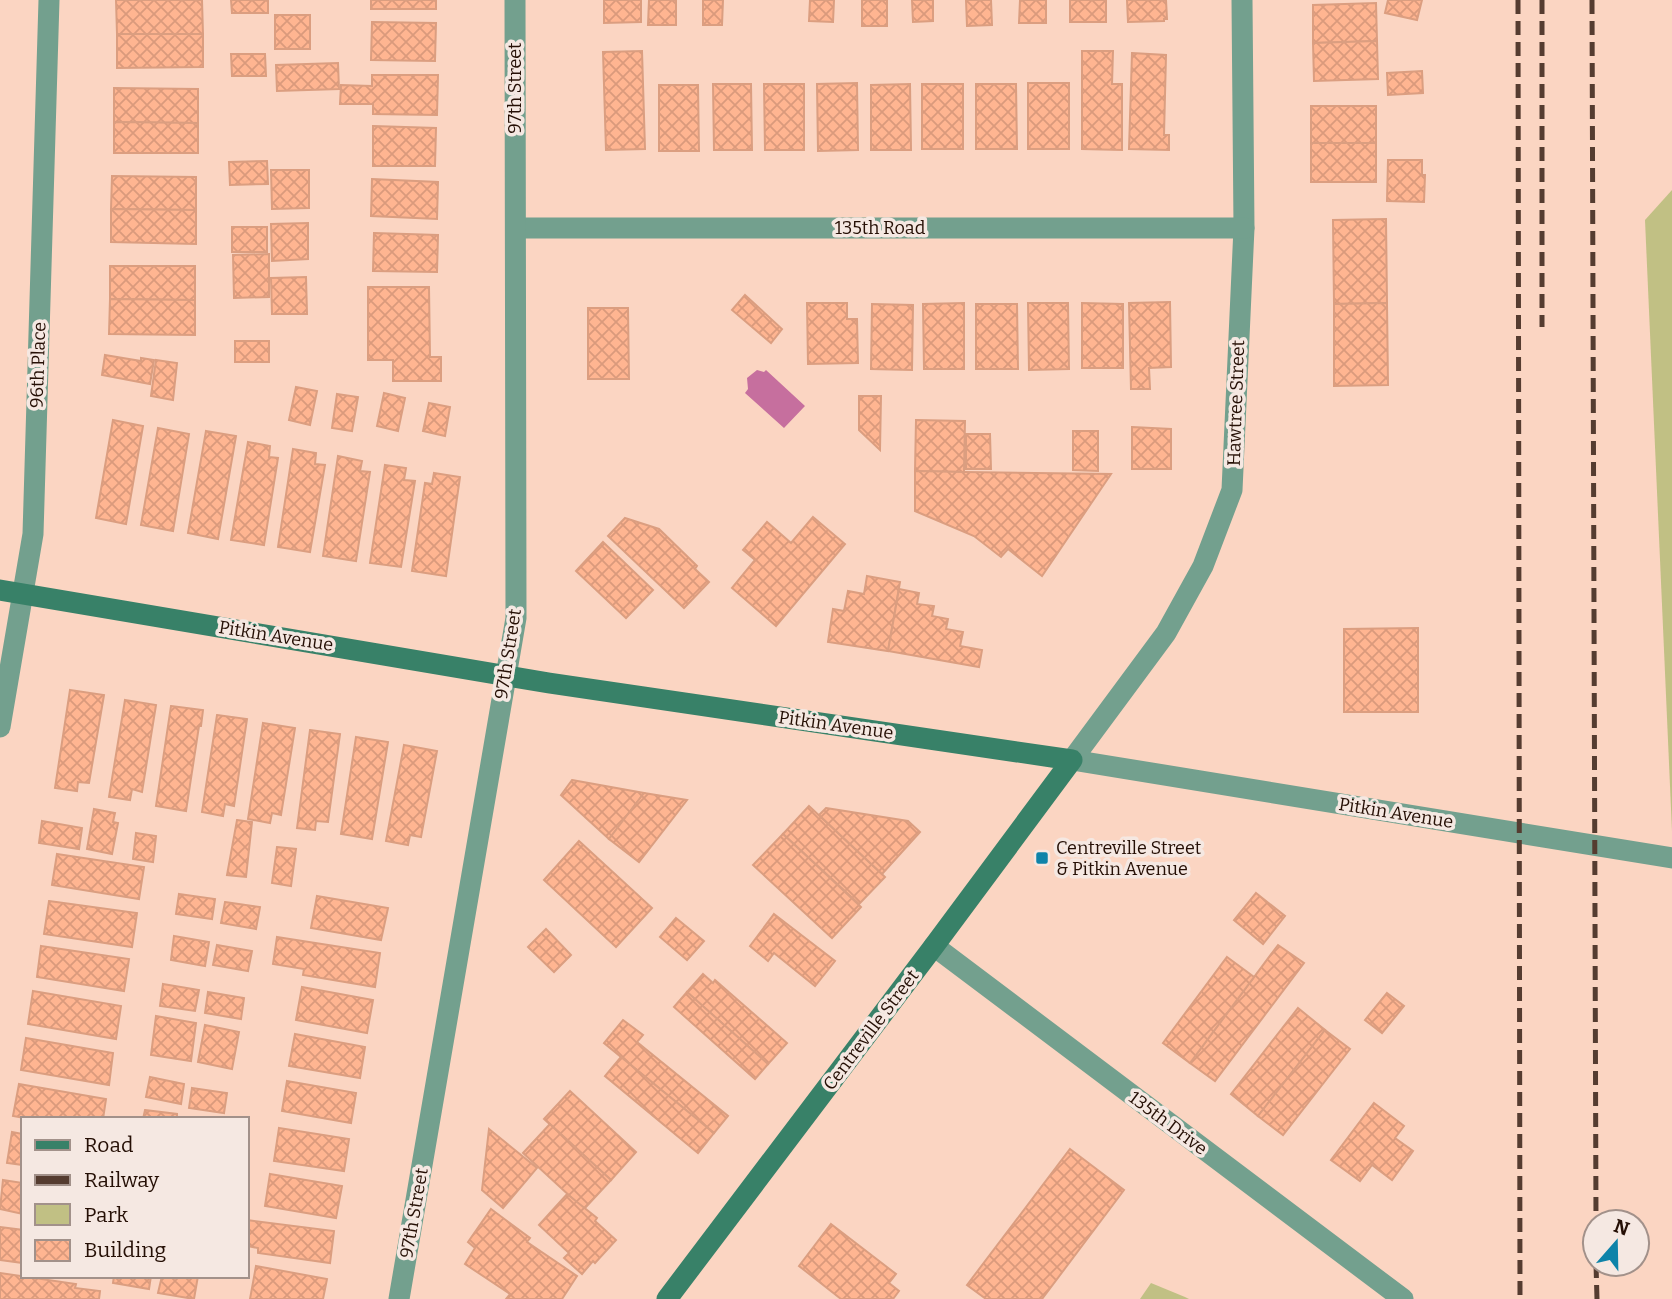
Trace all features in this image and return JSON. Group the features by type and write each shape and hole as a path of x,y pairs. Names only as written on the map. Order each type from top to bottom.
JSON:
{"street":[{"name":"96th Place","path":"0,727 33,534 49,0"},
{"name":"97th Street","path":"399,1299 516,618 515,0"},
{"name":"Hawtree Street","path":"1072,760 1166,633 1203,566 1233,489 1244,228 1242,0"},
{"name":"135th Road","path":"516,228 1244,228"},
{"name":"Pitkin Avenue","path":"0,590 506,675 1072,760 1672,858"},
{"name":"Centreville Street","path":"667,1299 1072,760"},
{"name":"135th Drive","path":"934,946 1403,1299"}],"green space":[{"path":"1672,190 1672,831 1645,220"},
{"path":"1151,1283 1185,1297 1189,1299 1140,1299"}],"shaded area":[{"path":"757,370 766,370 805,406 784,428 745,393 748,389 747,378"}],"building":[{"path":"116,0 202,0 203,34 117,34"},
{"path":"231,0 268,0 268,13 232,13"},
{"path":"371,0 436,0 436,9 371,9"},
{"path":"604,0 641,0 641,22 604,23"},
{"path":"649,0 676,0 676,25 648,25"},
{"path":"703,0 723,0 722,25 703,25"},
{"path":"810,0 834,0 833,22 809,21"},
{"path":"862,0 887,0 887,26 862,26"},
{"path":"912,0 933,0 933,21 913,22"},
{"path":"966,0 991,0 992,25 967,26"},
{"path":"1020,0 1046,0 1046,23 1019,23"},
{"path":"1070,0 1106,0 1106,22 1070,22"},
{"path":"1127,0 1166,0 1167,19 1128,22"},
{"path":"1388,0 1422,0 1417,20 1385,13"},
{"path":"1376,3 1377,41 1313,43 1313,5"},
{"path":"275,15 310,15 310,49 275,49"},
{"path":"372,22 436,23 435,61 371,60"},
{"path":"117,34 203,34 203,67 117,68"},
{"path":"1377,41 1378,79 1314,81 1313,43"},
{"path":"642,51 645,149 606,150 603,52"},
{"path":"1082,51 1113,51 1112,84 1122,84 1122,150 1082,149"},
{"path":"1132,53 1166,55 1164,135 1169,135 1169,150 1129,149"},
{"path":"231,54 265,54 266,76 232,76"},
{"path":"338,63 339,89 277,91 276,65"},
{"path":"1422,71 1423,93 1388,95 1387,73"},
{"path":"372,75 438,75 437,115 373,114 373,104 340,104 341,85 372,86"},
{"path":"857,83 858,150 818,151 817,84"},
{"path":"1028,83 1069,83 1069,149 1028,149"},
{"path":"713,84 751,84 752,150 714,150"},
{"path":"764,84 804,84 804,150 765,150"},
{"path":"910,84 911,150 871,150 871,85"},
{"path":"922,84 963,84 963,149 922,149"},
{"path":"976,84 1016,84 1017,149 976,149"},
{"path":"659,85 698,85 699,151 659,151"},
{"path":"114,88 198,89 198,123 114,122"},
{"path":"1311,106 1376,106 1376,143 1311,143"},
{"path":"114,122 198,123 198,153 114,153"},
{"path":"373,126 436,128 435,166 373,166"},
{"path":"1311,143 1376,143 1376,182 1311,182"},
{"path":"1388,160 1422,160 1422,175 1425,175 1424,202 1387,201"},
{"path":"267,161 268,184 230,185 229,162"},
{"path":"271,170 309,170 309,208 272,209"},
{"path":"112,176 196,177 196,210 111,209"},
{"path":"372,179 438,182 437,219 371,216"},
{"path":"111,209 196,210 196,244 111,242"},
{"path":"1386,219 1387,303 1334,304 1333,220"},
{"path":"308,223 308,259 272,261 271,224"},
{"path":"232,227 267,227 267,252 232,252"},
{"path":"374,233 438,235 437,272 373,271"},
{"path":"269,254 269,297 234,298 233,255"},
{"path":"110,266 195,266 195,300 110,299"},
{"path":"306,277 307,314 272,314 271,278"},
{"path":"368,287 429,287 430,357 441,357 441,381 393,381 393,360 368,360"},
{"path":"745,295 782,329 771,343 732,310"},
{"path":"110,299 195,300 195,335 109,334"},
{"path":"1170,302 1171,367 1149,368 1150,389 1131,389 1129,303"},
{"path":"807,303 847,303 847,319 857,319 858,363 808,364"},
{"path":"964,303 964,369 924,369 923,304"},
{"path":"1028,303 1068,303 1069,369 1029,370"},
{"path":"1082,303 1123,304 1123,368 1082,368"},
{"path":"1387,303 1388,385 1334,386 1334,304"},
{"path":"872,304 913,305 912,370 871,369"},
{"path":"976,304 1017,304 1018,369 976,369"},
{"path":"588,308 628,308 629,379 588,379"},
{"path":"235,341 269,341 269,362 235,362"},
{"path":"105,355 141,361 141,358 154,360 150,384 102,375"},
{"path":"156,360 177,363 173,400 151,396"},
{"path":"296,387 317,391 310,425 289,420"},
{"path":"384,393 405,398 398,431 377,426"},
{"path":"337,394 358,397 352,431 332,428"},
{"path":"859,396 881,396 880,450 859,430"},
{"path":"429,403 450,407 445,436 423,431"},
{"path":"113,420 143,426 126,524 96,518"},
{"path":"916,420 965,421 964,472 915,471"},
{"path":"1132,427 1171,429 1171,469 1132,469"},
{"path":"158,428 189,434 173,531 141,525"},
{"path":"206,431 236,436 218,539 188,533"},
{"path":"1073,431 1098,431 1098,471 1073,470"},
{"path":"966,434 990,434 991,469 966,469"},
{"path":"248,442 270,446 269,457 278,458 264,545 231,540"},
{"path":"293,449 316,453 315,464 325,465 310,552 278,547"},
{"path":"338,456 362,461 360,471 370,472 356,561 323,556"},
{"path":"385,465 406,468 404,480 415,481 401,567 370,563"},
{"path":"915,471 1111,474 1042,576 1008,549 1001,557 974,536 915,511"},
{"path":"434,473 460,477 446,576 412,571 425,483 432,484"},
{"path":"813,517 845,544 776,626 732,588 755,560 743,550 767,522 791,543"},
{"path":"625,518 659,529 697,566 695,569 709,582 684,608 608,536"},
{"path":"603,542 653,590 626,618 576,571"},
{"path":"867,576 900,582 888,651 828,642 833,609 844,611 848,591 864,594"},
{"path":"899,589 919,593 917,604 934,606 932,616 948,619 946,629 963,632 960,646 982,650 979,667 888,651"},
{"path":"1418,628 1418,712 1344,712 1344,629"},
{"path":"70,690 104,695 89,783 78,782 77,791 55,788"},
{"path":"125,700 156,705 142,792 132,789 130,800 109,797"},
{"path":"171,706 203,710 186,811 156,806"},
{"path":"217,715 247,719 234,806 225,804 223,816 202,812"},
{"path":"263,723 295,728 281,815 272,813 270,823 248,819"},
{"path":"310,730 340,734 328,822 316,821 315,830 297,828"},
{"path":"356,737 388,742 372,839 341,834"},
{"path":"404,745 437,751 421,837 410,835 408,845 386,841"},
{"path":"572,780 644,793 609,839 561,795"},
{"path":"644,793 687,800 639,862 609,839"},
{"path":"809,806 885,877 859,904 783,834"},
{"path":"826,808 908,821 920,832 882,874 819,815"},
{"path":"94,809 115,813 113,822 118,823 112,854 87,849"},
{"path":"237,820 252,822 246,877 227,875"},
{"path":"42,821 82,828 79,849 39,843"},
{"path":"136,833 156,836 153,862 133,859"},
{"path":"783,834 861,907 832,938 753,865"},
{"path":"579,841 652,908 616,947 544,880"},
{"path":"277,847 296,849 291,886 272,883"},
{"path":"57,854 144,867 139,899 52,885"},
{"path":"1256,893 1285,916 1263,944 1234,920"},
{"path":"179,894 215,899 212,919 176,914"},
{"path":"317,896 388,908 381,940 311,928"},
{"path":"49,901 137,913 132,947 44,934"},
{"path":"225,902 260,907 256,929 221,923"},
{"path":"774,914 835,961 815,986 774,953 768,961 750,946"},
{"path":"676,918 704,941 687,960 660,937"},
{"path":"546,929 571,955 554,972 528,947"},
{"path":"174,936 209,942 205,966 171,960"},
{"path":"277,937 380,953 375,987 303,975 304,969 273,964"},
{"path":"217,945 252,951 248,971 213,965"},
{"path":"1278,945 1304,963 1215,1081 1190,1063"},
{"path":"41,946 129,959 124,991 37,977"},
{"path":"1227,957 1254,977 1190,1063 1163,1043"},
{"path":"703,974 713,983 715,980 787,1043 768,1064 687,992"},
{"path":"163,984 199,990 195,1011 160,1006"},
{"path":"302,987 373,1000 367,1033 296,1020"},
{"path":"33,991 121,1006 116,1039 28,1024"},
{"path":"208,992 244,998 241,1019 205,1013"},
{"path":"687,992 768,1064 755,1079 674,1007"},
{"path":"1387,993 1404,1006 1382,1033 1365,1020"},
{"path":"1298,1008 1325,1030 1258,1116 1231,1094"},
{"path":"156,1016 196,1023 191,1061 151,1055"},
{"path":"623,1020 643,1035 637,1042 728,1116 714,1133 604,1043"},
{"path":"205,1025 239,1032 232,1069 198,1062"},
{"path":"1325,1030 1350,1049 1283,1135 1258,1116"},
{"path":"295,1034 365,1047 360,1078 289,1066"},
{"path":"26,1038 113,1053 109,1085 21,1070"},
{"path":"621,1057 714,1133 698,1153 605,1076"},
{"path":"150,1077 184,1084 181,1104 146,1097"},
{"path":"287,1081 356,1093 351,1123 282,1111"},
{"path":"19,1084 106,1099 103,1117 13,1116"},
{"path":"192,1088 227,1093 224,1113 189,1108"},
{"path":"570,1091 636,1152 611,1180 544,1119"},
{"path":"1374,1103 1404,1126 1395,1138 1413,1151 1392,1180 1372,1165 1360,1181 1331,1160"},
{"path":"145,1110 177,1114 177,1117 143,1117"},
{"path":"550,1124 611,1180 584,1209 523,1153"},
{"path":"279,1128 349,1139 344,1171 274,1161"},
{"path":"489,1129 537,1168 503,1208 482,1190"},
{"path":"12,1132 21,1134 21,1165 7,1163"},
{"path":"1070,1149 1124,1190 1042,1299 986,1299 967,1285"},
{"path":"270,1174 342,1186 336,1218 265,1206"},
{"path":"3,1180 21,1183 21,1214 0,1209"},
{"path":"567,1194 597,1218 595,1221 616,1240 582,1274 564,1258 569,1253 539,1225"},
{"path":"491,1209 530,1238 527,1242 577,1276 562,1299 506,1299 510,1294 465,1264 475,1248 468,1242"},
{"path":"248,1220 334,1231 330,1263 258,1253 258,1248 248,1246"},
{"path":"831,1224 896,1274 889,1283 899,1291 893,1299 841,1299 799,1266"},
{"path":"0,1227 21,1230 21,1263 0,1260"},
{"path":"256,1266 327,1279 323,1299 250,1299"},
{"path":"0,1273 76,1284 75,1288 100,1291 99,1299 0,1299"},
{"path":"114,1278 151,1278 149,1289 113,1283"},
{"path":"162,1278 198,1278 194,1299 158,1293"}],"railway":[{"path":"1518,0 1520,1299"},
{"path":"1542,0 1542,327"},
{"path":"1592,0 1596,1208"},
{"path":"1596,1278 1597,1299"}],"place":[{"name":"Centreville Street & Pitkin Avenue","path":"1042,858"}]}
